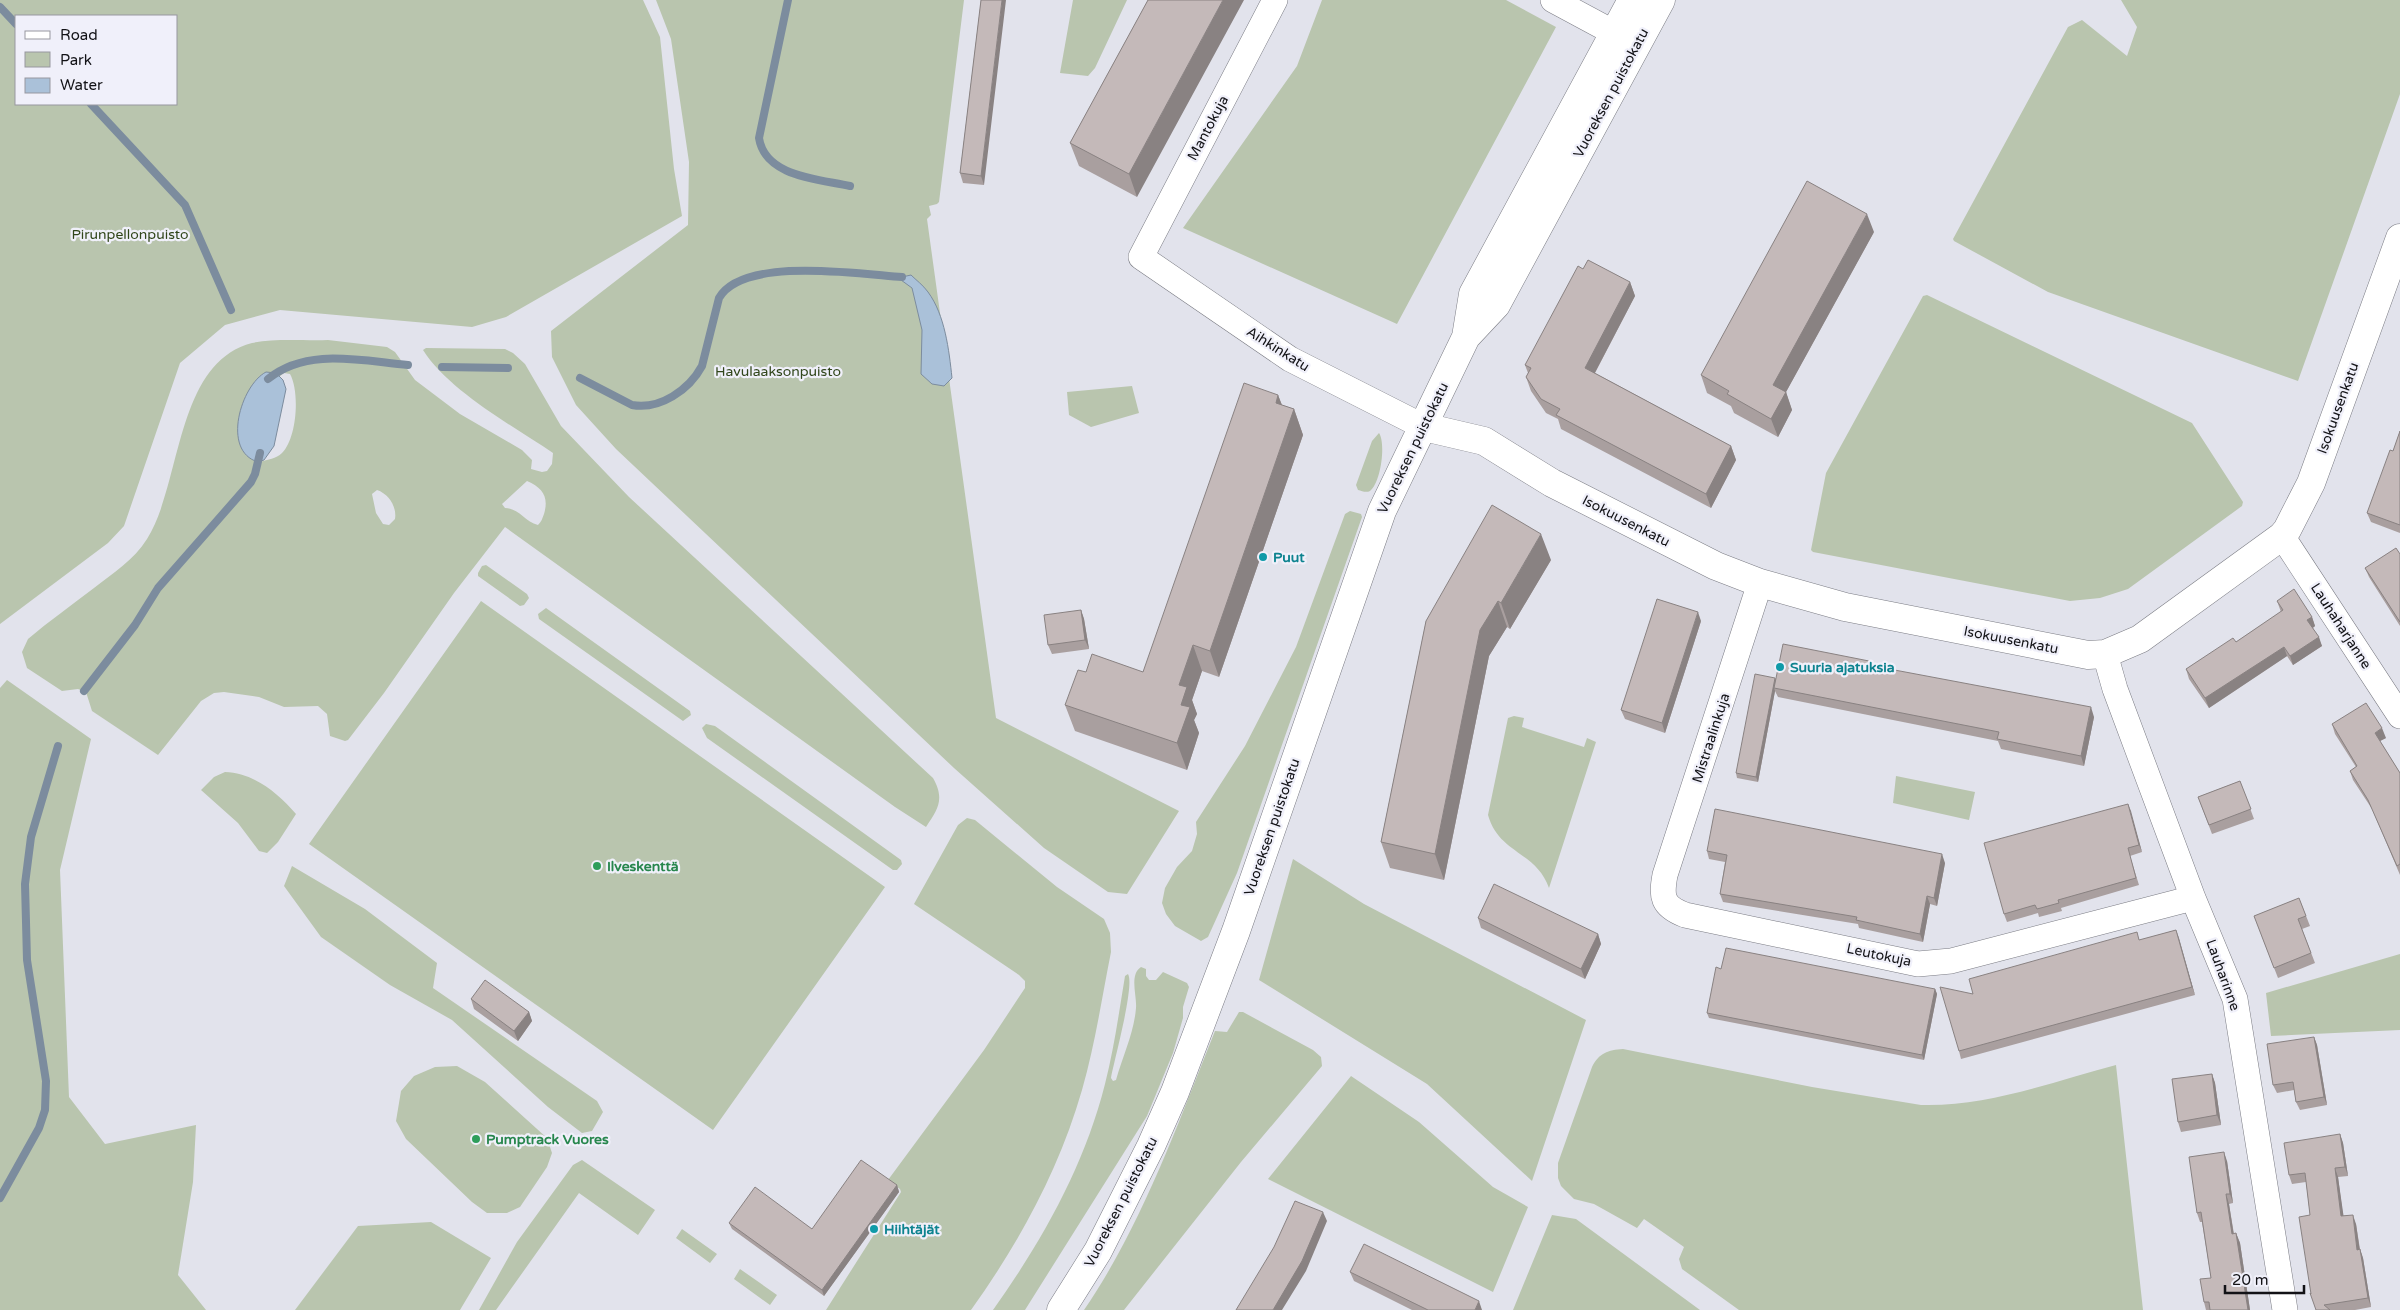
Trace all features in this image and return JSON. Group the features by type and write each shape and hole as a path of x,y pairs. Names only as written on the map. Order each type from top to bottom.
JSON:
{"main road":[{"name":"Vuoreksen puistokatu","path":"1626,40 1632,0"},
{"name":"Vuoreksen puistokatu","path":"1061,1310 1098,1251 1151,1146 1198,1030 1236,931 1382,510 1424,427 1466,337 1496,305 1626,40 1662,0"},
{"name":"Isokuusenkatu","path":"1424,427 1484,441 1552,484 1716,566 1760,583 1845,607 2088,655 2105,654 2140,639 2282,536 2311,483 2400,238"}],"street":[{"name":"Mantokuja","path":"1141,257 1275,0"},
{"path":"1554,0 1626,40"},
{"name":"Aihkinkatu","path":"1141,257 1290,359 1424,427"},
{"name":"Lauhaharjanne","path":"2282,536 2400,716"},
{"name":"Mistraalinkuja","path":"1662,892 1665,874 1760,583"},
{"name":"Lauharinne","path":"2105,654 2115,689 2193,898 2229,982 2238,1011 2285,1310"},
{"name":"Leutokuja","path":"1662,892 1672,910 1685,915 1918,964 1952,961 2193,898"}],"green space":[{"name":"Pirunpellonpuisto","path":"0,0 643,0 660,37 674,169 682,216 506,317 472,327 280,310 225,325 180,363 124,526 108,543 0,624"},
{"name":"Havulaaksonpuisto","path":"656,0 964,0 939,202 929,206 931,215 927,219 996,718 1179,811 1127,894 1108,892 1044,848 954,768 616,449 576,405 552,357 551,331 688,225 689,162 671,39"},
{"path":"1073,0 1127,0 1095,68 1088,76 1060,73"},
{"path":"1322,0 1506,0 1556,27 1397,324 1183,228 1297,66"},
{"path":"2121,0 2400,0 2400,94 2298,381 2048,292 1953,239 2068,27 2082,20 2127,56 2137,27"},
{"path":"1927,295 2192,423 2243,502 2242,506 2128,589 2100,598 2070,601 1813,552 1811,550 1826,473 1923,296"},
{"path":"280,340 328,340 387,347 395,352 415,380 460,414 522,450 532,460 531,469 542,472 547,471 552,464 553,453 465,393 434,365 423,350 426,348 505,349 513,353 525,364 561,426 629,497 933,778 939,792 939,804 926,827 895,807 505,527 454,593 384,693 348,740 345,741 330,736 327,714 318,706 284,707 259,697 224,692 214,693 201,701 158,755 92,711 86,692 78,689 62,691 27,668 22,652 28,639 123,566 142,547 147,539 158,516 194,399 208,374 227,355 252,343","holes":["276,373 280,376 284,373 290,374 293,382 296,403 294,426 291,437 282,453 275,458 260,462","527,481 541,490 546,503 544,514 538,525 514,510 505,508 502,504","377,490 391,502 395,510 395,519 389,525 383,524 376,513 372,494"]},
{"path":"1132,386 1139,413 1091,427 1069,415 1067,392"},
{"path":"1379,433 1382,445 1380,472 1374,487 1370,491 1358,490 1356,485 1372,441"},
{"path":"1350,511 1361,514 1362,517 1237,873 1208,937 1201,941 1175,926 1166,914 1162,903 1165,888 1177,867 1192,851 1197,834 1196,822 1245,746 1296,647 1345,514"},
{"path":"486,565 527,594 529,598 524,605 520,606 478,576 482,566"},
{"name":"Ilveskenttä","path":"481,601 885,887 713,1130 309,844"},
{"path":"546,608 690,711 691,715 683,721 539,619 538,614"},
{"path":"7,680 91,739 60,870 69,1097 105,1144 196,1125 193,1182 178,1275 206,1310 0,1310 0,688"},
{"path":"1514,716 1524,718 1522,727 1584,747 1587,738 1596,742 1549,888 1536,866 1500,838 1493,828 1488,815 1508,718"},
{"path":"706,724 715,726 901,860 902,864 897,870 893,870 707,738 702,728"},
{"path":"225,772 236,773 255,780 273,792 296,814 278,842 267,853 259,851 238,823 201,790 214,777"},
{"path":"1896,776 1975,792 1969,820 1893,803"},
{"path":"967,818 975,820 1057,887 1104,919 1110,933 1111,952 1087,1073 1062,1149 1036,1205 989,1285 971,1310 826,1310 901,1192 900,1189 888,1180 984,1050 1025,988 1025,981 1019,975 914,904 958,825"},
{"path":"1293,859 1364,904 1586,1020 1532,1181 1427,1084 1259,980"},
{"path":"292,866 365,909 437,963 433,988 597,1101 603,1112 592,1131 582,1133 548,1107 452,1020 390,985 321,937 284,886"},
{"path":"2400,954 2400,1030 2271,1036 2266,993"},
{"path":"1141,967 1146,969 1146,976 1149,980 1156,980 1163,972 1187,983 1189,987 1173,1053 1147,1116 1025,1310 993,1310 1028,1257 1060,1202 1086,1145 1105,1084 1114,1044 1125,976 1128,974 1129,992 1111,1078 1113,1081 1116,1080 1133,1026 1136,1008 1134,980 1137,971"},
{"path":"1239,1012 1243,1012 1313,1050 1321,1057 1322,1066 1241,1162 1124,1310 1084,1310 1105,1278 1141,1209 1172,1139 1215,1031 1227,1032"},
{"path":"1623,1049 1812,1087 1921,1105 1946,1105 1995,1098 2116,1065 2143,1310 1739,1310 1682,1269 1679,1259 1684,1247 1644,1219 1637,1228 1594,1204 1574,1199 1561,1186 1558,1178 1558,1163 1592,1067 1601,1055 1613,1050"},
{"name":"Pumptrack Vuores","path":"457,1066 485,1082 547,1138 552,1153 547,1167 520,1207 507,1213 487,1213 472,1202 406,1139 396,1121 401,1091 414,1076 435,1067"},
{"path":"1351,1076 1419,1122 1493,1187 1528,1207 1493,1292 1268,1179"},
{"path":"582,1160 655,1210 638,1235 579,1193 496,1310 479,1310 517,1242 573,1165"},
{"path":"1552,1215 1576,1219 1700,1310 1513,1310"},
{"path":"431,1222 491,1258 460,1310 295,1310 358,1226"},
{"path":"682,1229 717,1254 710,1263 676,1238"},
{"path":"740,1269 777,1295 770,1305 734,1279"}],"water":[{"path":"911,275 928,292 939,311 948,345 952,378 944,386 932,384 921,374 922,330 912,288 901,280 902,277"},
{"path":"266,372 276,373 283,380 286,389 274,446 264,460 258,462 247,456 240,445 238,432 239,418 249,390 257,379"}],"building":[{"path":"981,0 1002,0 981,176 960,173"},
{"path":"1148,0 1223,0 1129,174 1070,143"},
{"path":"1807,181 1867,214 1773,385 1786,392 1771,419 1727,394 1729,391 1701,375"},
{"path":"1588,260 1630,282 1585,368 1731,446 1706,494 1556,415 1560,409 1541,399 1526,377 1531,368 1525,365 1578,266 1583,269"},
{"path":"1244,383 1278,395 1276,403 1294,409 1210,651 1193,645 1179,685 1187,687 1181,705 1190,707 1177,743 1065,705 1078,670 1086,672 1092,654 1143,672"},
{"path":"2400,431 2400,525 2367,513 2390,450 2393,451"},
{"path":"1492,505 1541,534 1501,603 1498,601 1480,630 1435,854 1381,842 1426,621"},
{"path":"2396,548 2400,554 2400,622 2365,568"},
{"path":"2294,589 2312,617 2307,620 2319,637 2290,656 2284,647 2205,698 2186,669 2233,638 2236,642 2283,610 2277,601"},
{"path":"1657,599 1698,612 1662,723 1621,710"},
{"path":"1081,610 1085,640 1048,645 1044,615"},
{"path":"1783,644 1869,661 1868,665 2091,707 2081,756 1997,739 1999,732 1774,688"},
{"path":"1755,674 1775,678 1756,777 1736,773"},
{"path":"2366,703 2382,728 2375,733 2400,773 2400,864 2397,866 2368,800 2350,771 2357,766 2332,724"},
{"path":"2240,781 2251,809 2209,825 2198,797"},
{"path":"2128,804 2139,845 2128,848 2136,878 2058,900 2059,903 2037,909 2035,905 2004,914 1984,843"},
{"path":"1715,809 1942,854 1934,898 1927,896 1920,934 1856,920 1857,917 1720,894 1727,855 1707,851"},
{"path":"1494,884 1598,934 1581,969 1478,918"},
{"path":"2299,898 2306,916 2298,919 2311,953 2274,968 2254,916"},
{"path":"2176,930 2192,987 1959,1051 1940,987 1973,994 1969,979 2137,932 2139,940"},
{"path":"1726,948 1935,989 1922,1055 1707,1013 1716,967 1721,969"},
{"path":"485,980 529,1012 514,1031 471,999"},
{"path":"2314,1037 2324,1097 2296,1102 2293,1082 2273,1085 2267,1044"},
{"path":"2212,1074 2217,1115 2178,1122 2172,1079"},
{"path":"2340,1134 2345,1167 2335,1168 2341,1216 2353,1215 2357,1250 2360,1249 2368,1298 2324,1305 2330,1310 2316,1310 2310,1293 2299,1217 2310,1215 2305,1173 2289,1175 2284,1143"},
{"path":"2224,1152 2230,1194 2226,1194 2232,1234 2236,1233 2248,1310 2210,1310 2209,1302 2204,1302 2200,1279 2211,1278 2201,1212 2197,1213 2189,1157"},
{"path":"861,1160 897,1185 822,1290 729,1223 755,1187 812,1229"},
{"path":"1295,1201 1323,1212 1302,1261 1273,1310 1236,1310 1274,1247"},
{"path":"1364,1244 1479,1301 1475,1310 1428,1310 1350,1272"}],"waterway":[{"path":"788,0 759,138 763,151 771,161 795,174 850,186"},
{"path":"0,7 15,23"},
{"path":"92,105 185,205 231,310"},
{"path":"580,378 632,405 643,406 663,401 690,383 702,366 719,298 732,285 752,277 776,272 832,271 902,277"},
{"path":"268,379 283,369 317,359 353,359 408,365"},
{"path":"442,367 508,368"},
{"path":"84,691 135,625 158,588 251,482 260,453"},
{"path":"0,1198 39,1128 45,1110 46,1081 27,960 25,884 31,837 58,746"}],"place":[{"name":"Puut","path":"1263,557"},
{"name":"Suuria ajatuksia","path":"1780,667"},
{"name":"Ilveskenttä","path":"597,866"},
{"name":"Pumptrack Vuores","path":"476,1139"},
{"name":"Hiihtäjät","path":"874,1229"}]}
